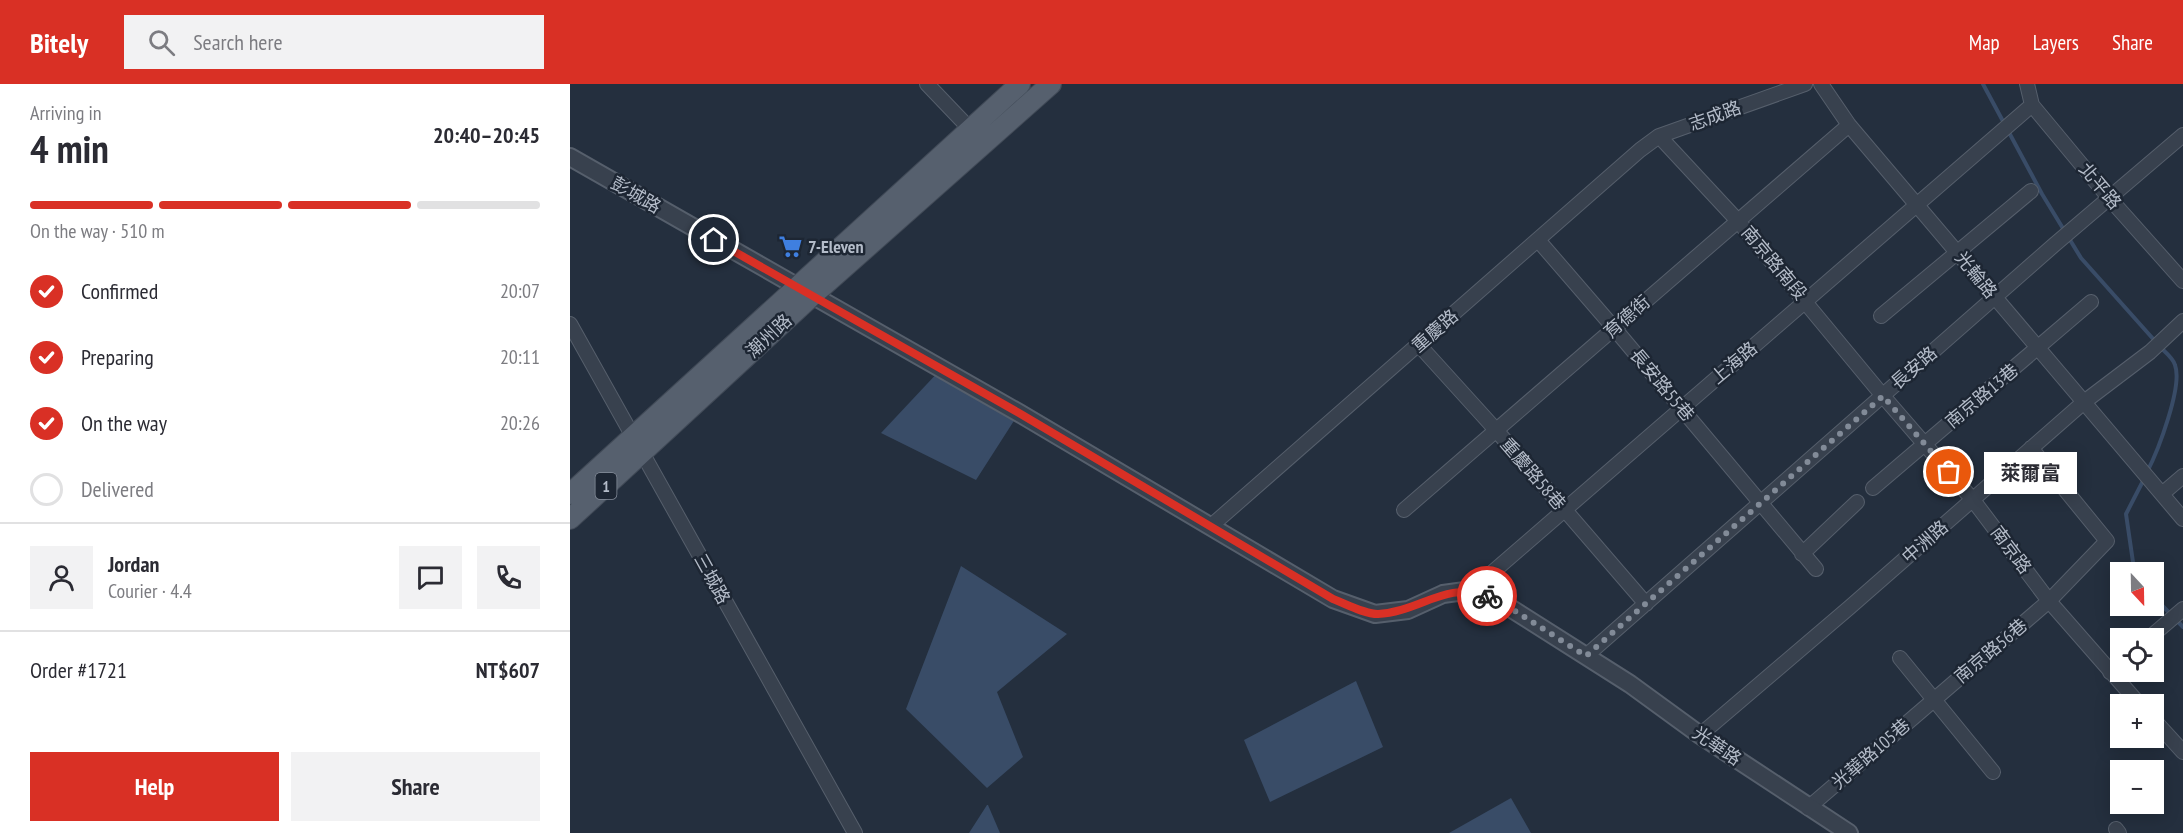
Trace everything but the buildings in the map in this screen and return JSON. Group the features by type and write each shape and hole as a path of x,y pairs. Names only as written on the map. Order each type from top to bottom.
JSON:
{"main road":[{"name":"潮州路","path":"805,292 970,129 1020,84"},
{"name":"潮州路","path":"570,519 637,445 805,292 1052,84"},
{"name":"潮州路","path":"570,494 637,445"}],"street":[{"path":"927,84 970,129"},
{"name":"志成路","path":"1659,136 1805,84"},
{"name":"光輪路","path":"1821,84 1850,125 2160,492"},
{"name":"北平路","path":"2027,84 2032,105 2110,199 2183,281"},
{"name":"上海路","path":"1472,590 2032,105"},
{"name":"育德街","path":"1404,510 1850,125"},
{"path":"2110,199 2183,135"},
{"name":"南京路南段","path":"1659,136 1738,221 1883,396"},
{"name":"重慶路","path":"1211,526 1640,150 1659,136"},
{"name":"彭城路","path":"570,158 1019,413 1333,599 1375,614 1408,610 1443,594 1472,590"},
{"path":"1881,316 2031,191"},
{"name":"長安路","path":"1586,656 2054,245 2110,199"},
{"name":"長安路55巷","path":"1538,240 1816,568"},
{"name":"南京路13巷","path":"1873,488 2091,302"},
{"name":"中洲路","path":"1700,735 2084,402 2150,352 2183,321"},
{"name":"三城路","path":"570,324 855,833"},
{"name":"重慶路58巷","path":"1419,345 1496,430 1646,604"},
{"name":"南京路","path":"1883,396 1973,500 2049,601 2110,672"},
{"name":"南京路56巷","path":"1933,700 2049,601 2107,541 2031,448"},
{"path":"2183,476 2160,492 2183,519"},
{"path":"1802,554 1857,502"},
{"path":"1472,590 1496,599 1586,656"},
{"path":"2161,628 2183,609"},
{"name":"光華路","path":"1586,656 1700,735 1849,833"},
{"path":"1900,658 1994,772"},
{"name":"南京路","path":"2119,682 2130,694"},
{"name":"光華路105巷","path":"1809,808 1933,700"},
{"path":"2164,731 2183,752"}],"water":[{"path":"941,369 1019,413 976,480 881,433"},
{"path":"961,566 1067,634 997,692 1023,757 987,788 906,709"},
{"path":"1356,681 1383,747 1270,802 1244,740"},
{"path":"1511,798 1531,833 1449,833"},
{"path":"987,805 1000,833 969,833"}],"waterway":[{"path":"1983,84 2042,194 2081,258 2155,341"},
{"path":"2147,472 2163,434 2176,388 2175,365 2160,347"},
{"path":"2133,562 2126,514 2144,479"},
{"path":"2164,607 2183,627"}],"way so far":[{"path":"1487,596 1496,599 1586,656 1883,396 1949,472"}],"place":[{"name":"7-Eleven","path":"790,247"},
{"name":"萊爾富","path":"1949,472"}],"route":[{"path":"714,240 1019,413 1333,599 1375,614 1408,610 1443,594 1472,590 1487,596"}]}
